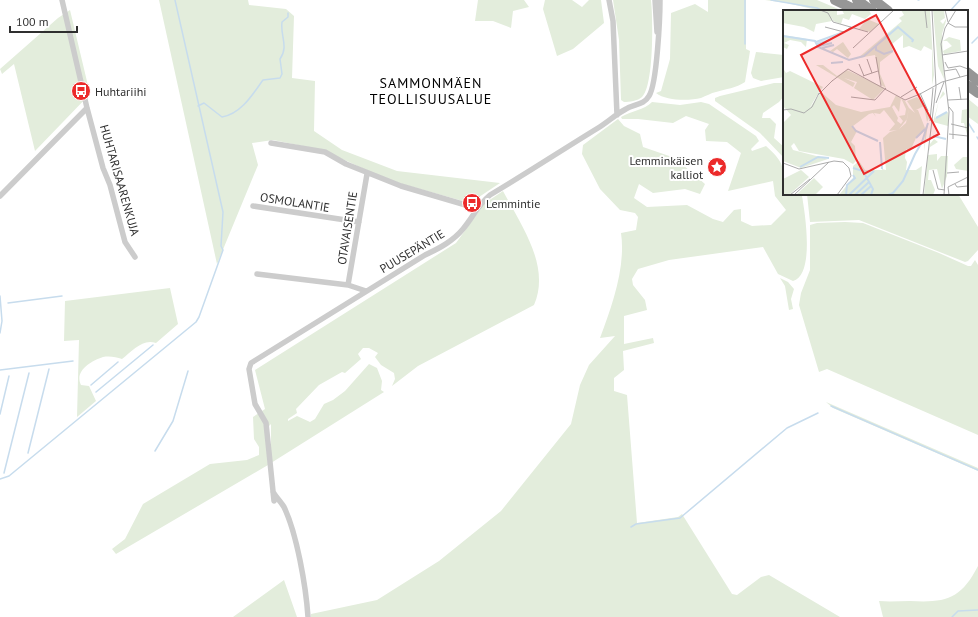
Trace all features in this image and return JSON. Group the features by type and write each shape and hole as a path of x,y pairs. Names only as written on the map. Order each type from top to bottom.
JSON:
{"highway":[{"path":"835,0 856,10"},
{"path":"857,0 871,10"},
{"path":"874,0 887,10"},
{"path":"968,73 978,81"},
{"path":"968,86 978,93"}],"street":[{"name":"HUHTARISAARENKUJA","path":"62,0 87,108 125,242 135,257"},
{"path":"609,0 613,21 617,115"},
{"name":"PUUSEPÄNTIE","path":"272,491 266,423 255,404 249,369 251,363 366,291 453,240 464,228 476,208 490,195 627,108 641,104 649,96 654,80 657,36 655,0"},
{"name":"PUUSEPÄNTIE","path":"657,36 660,24 660,0"},
{"path":"0,196 87,108"},
{"path":"271,143 325,152 367,174 401,186 476,208"},
{"name":"OTAVAISENTIE","path":"348,285 367,174"},
{"name":"OSMOLANTIE","path":"253,206 359,222"},
{"path":"257,274 348,285 366,291"},
{"path":"272,491 274,501"},
{"path":"272,491 284,507 292,532 306,594 308,617"}],"green space":[{"path":"159,0 248,0 249,5 286,9 294,16 292,78 315,81 314,131 342,150 397,171 500,183 470,203 388,180 323,150 273,140 252,143 258,165 217,264"},
{"path":"478,0 524,0 529,7 513,11 511,28 493,21 475,21"},
{"path":"545,0 572,0 582,7 589,0 601,0 604,23 573,49 557,56 543,9"},
{"path":"613,0 651,0 652,51 649,80 642,97 633,101 624,102 621,100 619,40"},
{"path":"708,0 746,0 746,49 750,51 745,82 735,87 714,92 696,99 678,100 660,96 656,93 661,91 670,59 671,13 695,4 708,12"},
{"path":"765,0 817,0 841,10 817,10 787,3"},
{"path":"70,10 90,94 35,151 14,64 2,74 0,69 58,18"},
{"path":"756,52 783,55 783,77 761,81 753,78 751,73"},
{"path":"774,83 783,83 783,97 779,102 763,113 762,118 770,118 776,124 774,138 783,146 783,157 760,133 715,101 715,98"},
{"path":"968,99 978,107 978,124 968,117"},
{"path":"652,102 680,105 701,102 709,104 756,136 759,141 751,149 752,151 766,146 773,152 782,167 783,195 802,196 807,243 804,268 800,276 793,281 778,274 763,247 669,260 638,269 632,279 633,285 645,300 647,310 624,316 624,344 653,338 654,343 623,351 624,370 614,378 614,391 627,395 637,523 678,517 682,514 732,594 737,595 761,577 769,575 840,617 311,617 311,614 377,600 439,561 501,511 571,424 580,385 589,365 615,336 600,338 613,300 620,273 622,259 621,233 636,230 638,217 635,213 620,210 600,189 582,154 583,145 618,119 624,126 640,134 643,147 675,158 705,184 700,194 685,189 653,193 639,184 634,198 647,207 687,205 713,219 723,222 734,210 741,209 741,221 752,226 771,225 786,210 775,196 773,181 728,191 741,153 727,142 706,141 705,130 709,124 686,116 673,123 638,119 622,119 621,117 649,105"},
{"path":"503,191 532,246 539,276 538,290 534,305 418,366 392,386 395,379 394,373 381,365 375,357 378,353 369,348 363,348 358,354 361,359 345,373 342,372 319,385 296,409 297,413 288,419 288,421 297,416 310,422 315,419 324,404 333,400 345,391 369,364 377,368 382,381 381,390 384,392 271,463 271,424 265,430 268,465 116,554 112,549 125,539 143,504 210,464 247,460 259,455 259,447 254,439 253,417 265,409 255,370 456,243 485,203"},
{"path":"807,195 959,195 978,227 978,250 968,261 965,262 859,220 810,222"},
{"path":"817,223 863,223 968,266 971,266 975,260 978,265 978,435 827,369 819,372 799,305 801,293 810,270 810,225"},
{"path":"780,278 788,282 794,289 791,299 793,309 789,310 785,286"},
{"path":"170,288 178,324 156,343 147,342 142,344 122,359 103,357 85,367 79,380 81,385 89,386 96,401 77,417 79,340 64,341 65,301"},
{"path":"826,402 978,468 978,471 833,408"},
{"path":"978,566 978,617 883,617 879,601 943,600 959,592 972,577"},
{"path":"284,580 297,617 233,617"}],"waterway":[{"path":"0,479 9,476 196,322 199,317 223,250 221,246 223,212 175,0"},
{"path":"745,0 745,44"},
{"path":"771,0 821,10"},
{"path":"951,10 960,0"},
{"path":"198,106 204,103 222,117 229,115 241,108 246,103 263,80 280,78 282,74 280,59 284,50 282,22 288,17 288,13"},
{"path":"972,43 978,37"},
{"path":"968,123 974,132"},
{"path":"0,296 2,321 0,333"},
{"path":"8,303 62,296"},
{"path":"96,392 153,345"},
{"path":"0,370 73,361"},
{"path":"91,385 118,362"},
{"path":"28,453 49,369"},
{"path":"155,451 173,421 188,371"},
{"path":"4,473 29,373"},
{"path":"0,414 9,376"},
{"path":"831,406 978,470"},
{"path":"631,527 636,524 680,518 787,428 818,413"},
{"path":"952,617 958,611 978,610"}],"place":[{"name":"Huhtariihi","path":"81,91"},
{"name":"Lemminkäisen kalliot","path":"717,167"},
{"name":"Lemmintie","path":"472,203"}],"district":[{"name":"SAMMONMÄEN TEOLLISUUSALUE","path":"431,92"}]}
